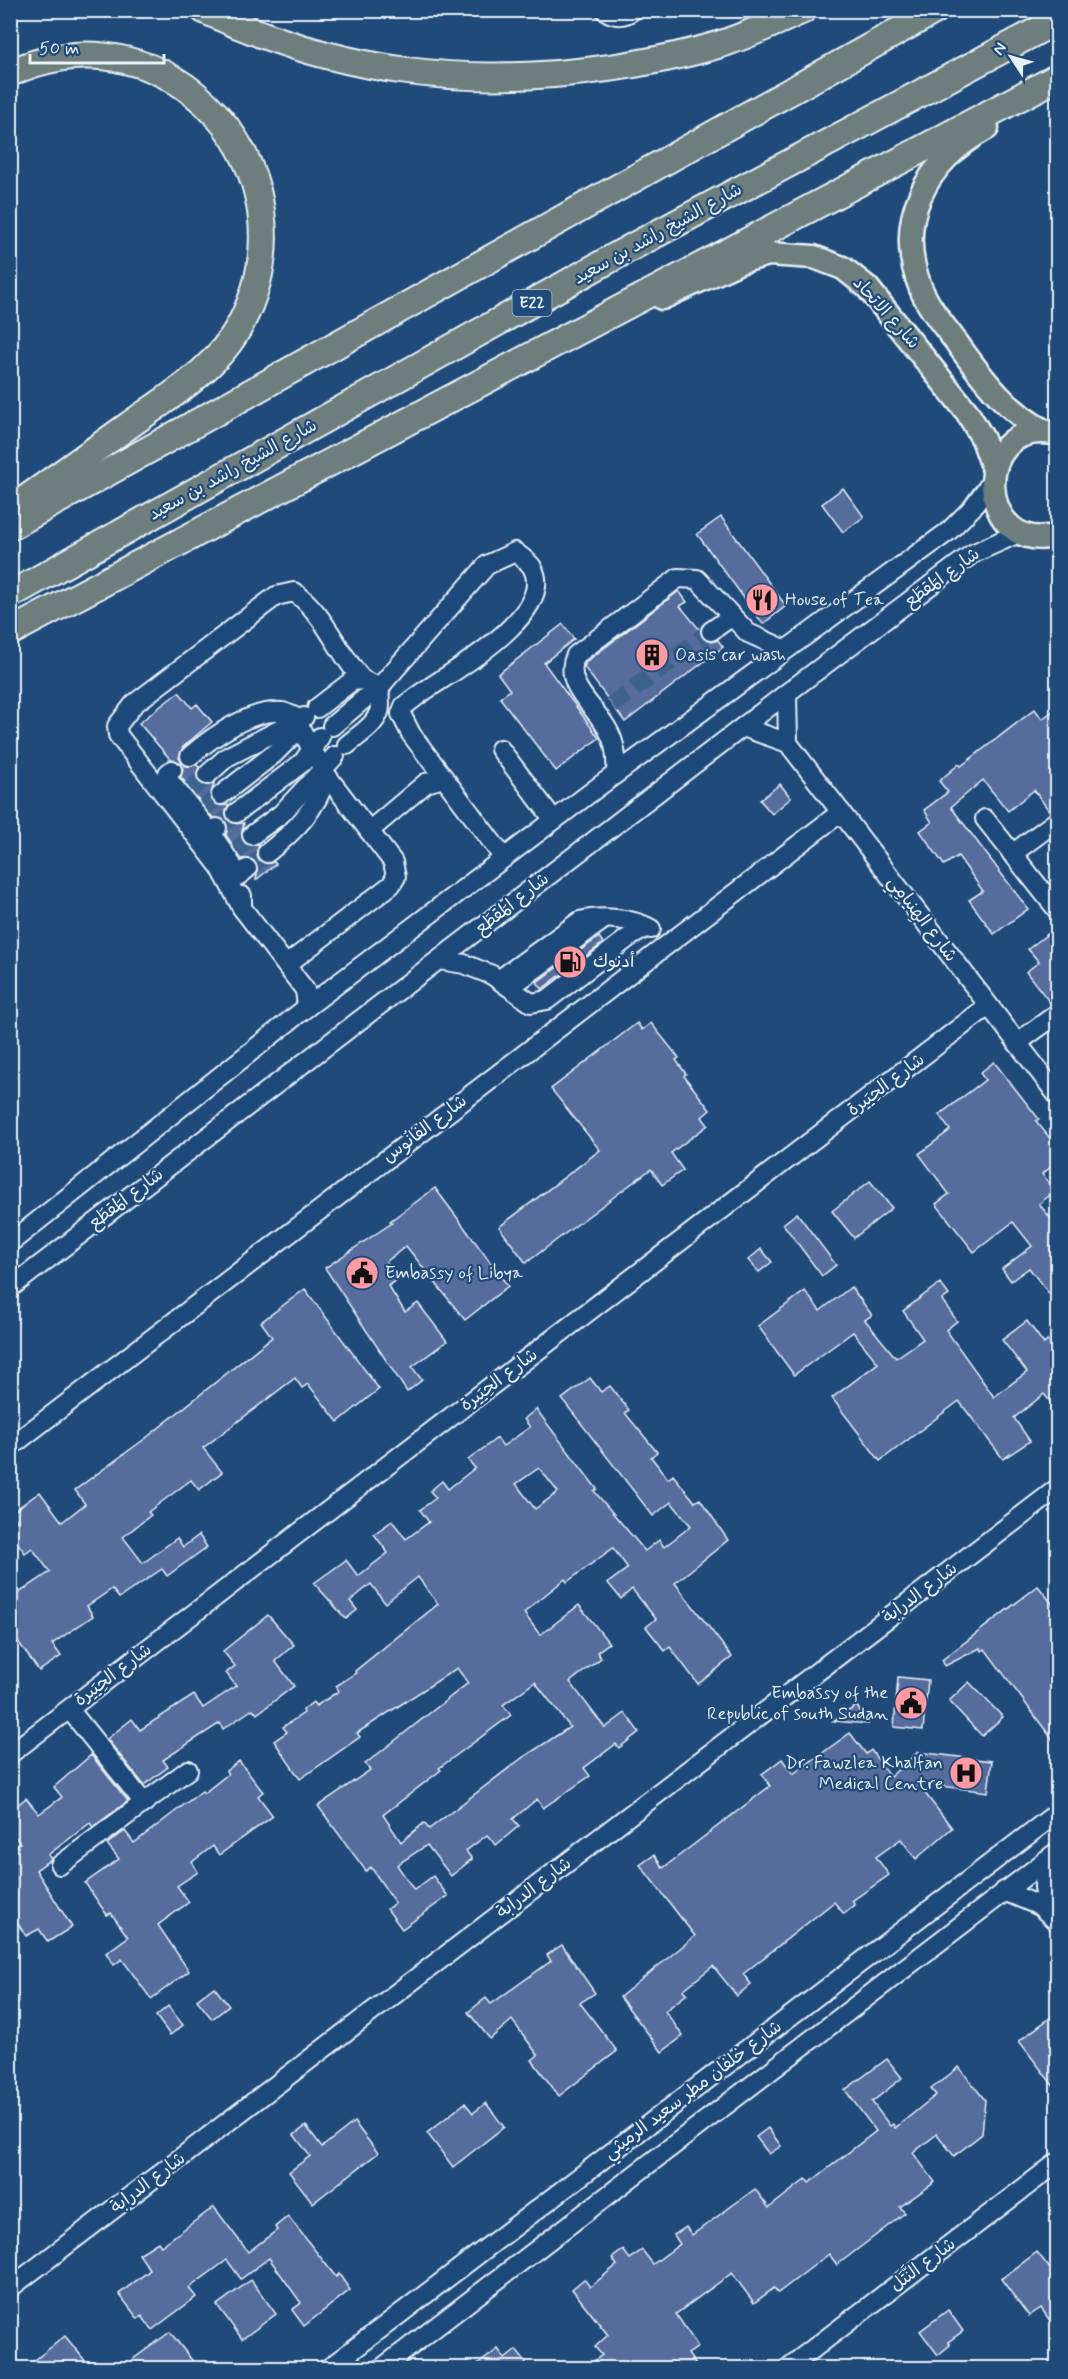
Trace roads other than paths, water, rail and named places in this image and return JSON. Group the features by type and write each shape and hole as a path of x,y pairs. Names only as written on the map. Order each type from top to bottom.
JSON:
{"highway":[{"path":"204,10 291,47 384,69 474,78 576,73 673,58 728,42 803,10"},
{"path":"10,527 936,10"},
{"name":"شارع الشيخ راشد بن سعيد","path":"10,595 630,248 1058,20"},
{"path":"10,73 43,60 77,54 111,55 144,63 174,77 201,97 247,158 261,199 264,242 254,295 241,325 215,360 10,510"},
{"path":"10,632 1058,78"}],"main road":[{"name":"شارع الاتحاد","path":"1052,433 1022,418 1001,400 935,312 917,276 912,244 913,227 920,197 940,162 963,141 1018,108 1058,78"},
{"name":"شارع الاتحاد","path":"618,310 674,294 754,257 784,253 828,261 867,287 898,322 968,412 983,439 992,476 993,497 999,512 1008,524 1038,534"},
{"path":"992,476 1001,454 1013,442 1029,434 1052,433"},
{"path":"1038,534 1058,552"}],"street":[{"path":"605,10 614,16 625,15 633,10"},
{"name":"شارع المَقطَع","path":"10,1243 307,1007 616,773 949,531 972,508 992,476"},
{"name":"شارع المَقطَع","path":"10,1288 742,727 972,554 1038,534"},
{"path":"236,813 303,762 321,737 382,682 487,565 514,552 532,568 536,581 535,595 514,626 404,706 401,714 411,734 504,858"},
{"path":"616,773 614,742 605,710 574,682 571,669 576,655 678,578 697,579 731,616 759,640 784,649"},
{"path":"307,1007 305,990 242,908 220,867 118,735 117,726 134,704 159,683 276,596 294,592 311,608 352,668 363,680"},
{"path":"711,631 731,616"},
{"path":"221,795 274,754 305,718 352,681 363,680 374,684 382,682"},
{"path":"252,835 281,814 377,719 380,706 378,694 382,682"},
{"path":"742,727 788,743 787,693"},
{"path":"190,756 230,726 283,712 305,718 321,737 369,831 393,862 396,877 390,885 286,965"},
{"path":"207,775 227,757 305,718"},
{"name":"شارع الهِنيامِي","path":"788,743 1058,1096"},
{"path":"500,749 554,820"},
{"path":"267,854 301,825 321,794 333,761"},
{"path":"172,770 168,773 167,778 185,795 214,830 243,872 242,908"},
{"path":"369,831 426,783 443,778"},
{"name":"شارع الفانُوس","path":"10,1447 841,812"},
{"path":"985,819 1058,911"},
{"path":"1012,854 1058,820"},
{"path":"505,983 573,925 588,919 647,927 668,944"},
{"path":"439,960 473,967 505,983 531,1003 542,1003 628,938 647,927"},
{"name":"شارع الحِيَيرة","path":"10,1754 988,1006"},
{"path":"1017,1043 1058,1013"},
{"name":"شارع الدرابة","path":"10,2288 1058,1488"},
{"path":"69,1709 144,1803"},
{"path":"60,1865 188,1770"},
{"name":"شارع خلفان مطر سعيد الرميثي","path":"329,2368 1058,1812"},
{"path":"1051,1856 1044,1888 1054,1918"},
{"name":"شارع خلفان مطر سعيد الرميثي","path":"382,2368 1051,1856"},
{"path":"1004,1892 1029,1900 1054,1918"},
{"name":"شارع النَّتَل","path":"788,2368 1058,2162"}],"tunnel":[{"path":"612,705 711,631"},
{"path":"188,792 207,775"},
{"path":"202,809 221,795"},
{"path":"217,828 236,813"},
{"path":"235,852 252,835"},
{"path":"247,869 267,853"}],"place":[{"name":"House of Tea","path":"762,600"},
{"name":"Oasis car wash","path":"652,655"},
{"name":"أدنوك","path":"570,962"},
{"name":"Embassy of Libya","path":"362,1273"},
{"name":"Embassy of the Republic of south Sudan","path":"911,1703"},
{"name":"Dr. Fawzlea Khalfan Medical Centre","path":"966,1773"}]}
